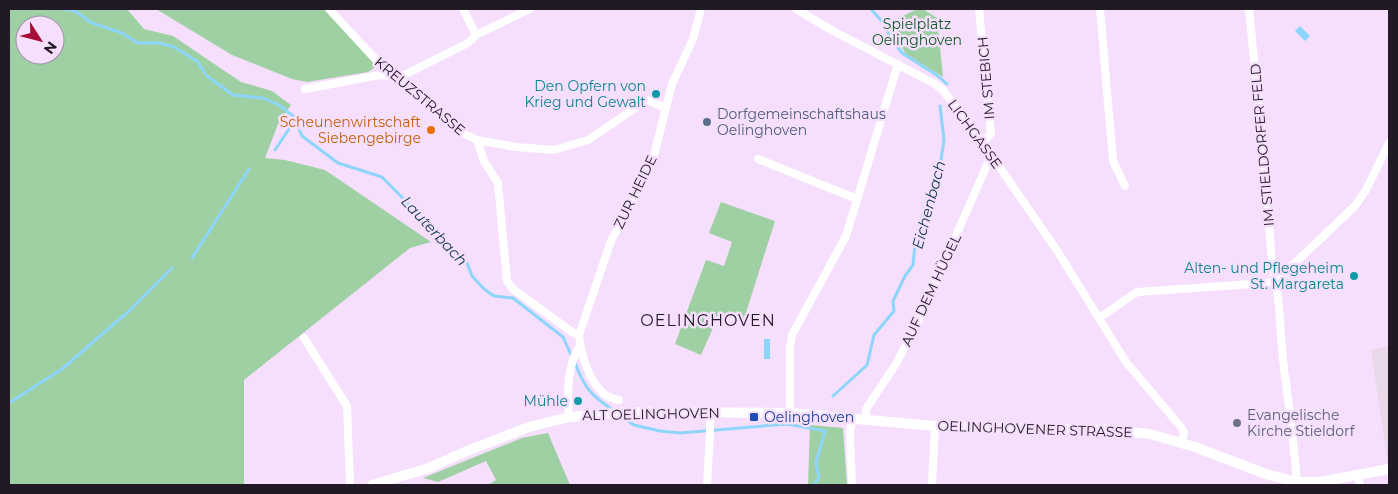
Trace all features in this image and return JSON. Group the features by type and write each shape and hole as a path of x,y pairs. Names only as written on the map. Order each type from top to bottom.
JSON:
{"main road":[{"name":"ALT OELINGHOVEN","path":"372,485 429,468 522,430 569,417 629,412 710,417 790,413 852,418"},
{"name":"OELINGHOVENER STRASSE","path":"852,418 935,426 1111,430 1150,434 1182,442 1266,474 1297,482 1319,482 1389,469"}],"street":[{"name":"KREUZSTRASSE","path":"329,9 377,61 400,77 462,132 477,140 516,147 554,150 588,140 647,100 665,108"},
{"path":"463,9 476,35"},
{"path":"305,89 380,75 400,77 468,42 476,35 530,9"},
{"name":"ZUR HEIDE","path":"569,417 567,403 571,370 578,349 579,335 611,241 654,156 672,84 693,39 701,9"},
{"name":"LICHGASSE","path":"796,9 943,90 983,143 1058,252 1126,362 1181,427 1184,433 1182,442"},
{"name":"IM STEBICH","path":"979,9 991,133 983,143"},
{"path":"1100,9 1113,161 1125,186"},
{"name":"IM STIELDORFER FELD","path":"1249,9 1272,264 1276,281 1297,482"},
{"path":"790,413 790,348 792,335 846,236 898,64"},
{"path":"477,140 484,161 498,183 507,281 513,289 572,332 579,335"},
{"path":"1099,318 1137,292 1276,281 1355,206 1366,190 1389,143"},
{"name":"AUF DEM HÜGEL","path":"865,420 866,409 896,364 920,317 991,156"},
{"path":"758,160 857,199"},
{"path":"304,338 347,406 350,485"},
{"name":"ZUR HEIDE","path":"578,349 595,384 606,395 619,400"},
{"path":"707,485 710,417"},
{"path":"852,418 850,433 852,485"},
{"path":"932,485 935,426"},
{"path":"1357,474 1360,485"}],"shaded area":[{"path":"1389,346 1389,462 1388,463 1371,350"}],"green space":[{"path":"9,9 127,9 144,29 173,36 241,82 272,91 291,105 278,124 265,158 285,160 325,170 431,242 410,248 244,380 244,485 9,485"},
{"path":"156,9 325,9 374,63 374,68 368,72 307,82 292,79 232,55"},
{"name":"Spielplatz Oelinghoven","path":"917,9 923,9 937,18 943,77 906,54 887,24"},
{"path":"721,202 775,221 744,319 720,312 701,355 675,344 706,260 724,266 732,242 709,233"},
{"path":"810,425 843,428 847,485 808,485"},
{"path":"548,433 570,485 488,485 496,480 486,461 438,482 423,478 522,438"}],"water":[{"path":"1300,26 1310,36 1305,41 1295,31"},
{"path":"764,339 770,339 770,359 764,359"}],"waterway":[{"name":"Lauterbach","path":"64,9 75,11 92,23 122,33 138,43 159,43 174,47 198,62 206,75 233,95 263,98 279,105 293,116 302,136 338,163 382,177 446,242 449,250 467,263 472,276 484,289 494,296 513,298 563,337 572,357"},
{"name":"Eichenbach","path":"871,9 885,25 889,35 902,53 947,84"},
{"name":"Eichenbach","path":"833,396 867,365 874,335 894,311 893,301 905,276 913,265 915,245 927,199 938,179 944,140 940,106"},
{"path":"275,150 295,120"},
{"path":"192,258 249,169"},
{"path":"9,403 62,369 129,311 172,268"},
{"name":"Lauterbach","path":"575,363 590,391 614,411"},
{"name":"Lauterbach","path":"621,416 634,425 680,433 787,424 825,431 816,463 819,477 814,485"}],"place":[{"name":"Den Opfern von Krieg und Gewalt","path":"656,94"},
{"name":"Dorfgemeinschaftshaus Oelinghoven","path":"707,122"},
{"name":"Scheunenwirtschaft Siebengebirge","path":"431,130"},
{"name":"Alten- und Pflegeheim St. Margareta","path":"1354,276"},
{"name":"Mühle","path":"578,401"},
{"name":"Oelinghoven","path":"754,417"},
{"name":"Evangelische Kirche Stieldorf","path":"1237,423"}],"district":[{"name":"OELINGHOVEN","path":"708,320"}]}
